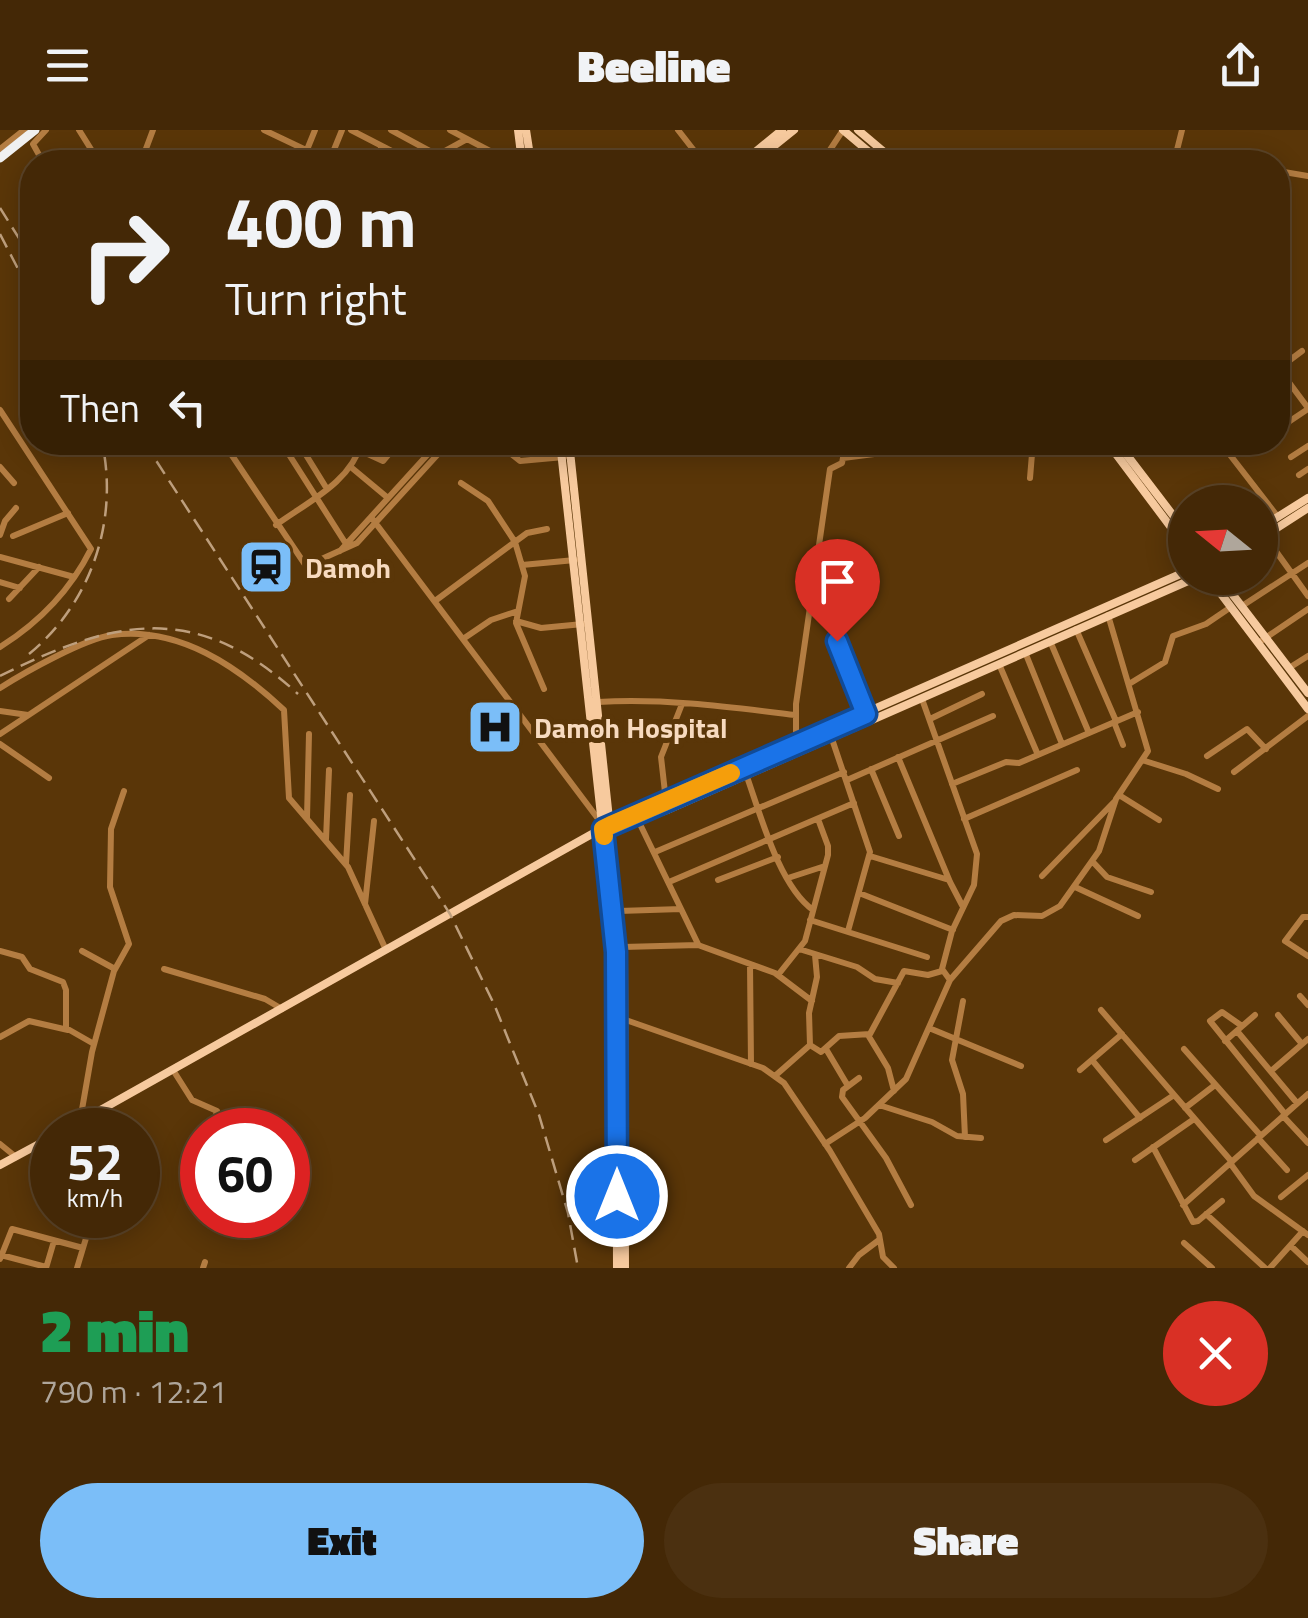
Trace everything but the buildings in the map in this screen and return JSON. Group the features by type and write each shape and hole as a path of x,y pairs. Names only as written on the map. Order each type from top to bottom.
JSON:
{"highway":[{"path":"0,158 35,130"}],"main road":[{"path":"759,150 794,130"},
{"path":"843,130 867,150"},
{"path":"858,130 882,150"},
{"path":"1117,455 1168,523"},
{"path":"1127,455 1168,509"},
{"path":"566,457 595,697 616,952 625,1268"},
{"path":"1278,517 1308,498"},
{"path":"1278,525 1308,508"},
{"path":"666,806 796,744 1168,580"},
{"path":"105,1108 604,829 922,699 1168,589"},
{"path":"1222,595 1308,693"},
{"path":"1233,595 1308,712"},
{"path":"604,829 623,947 617,1268"},
{"path":"0,1164 30,1149"}],"street":[{"path":"0,149 24,130"},
{"path":"36,150 33,144 46,130"},
{"path":"264,130 306,150 314,130"},
{"path":"352,130 390,150"},
{"path":"391,130 427,150"},
{"path":"450,130 488,150"},
{"path":"678,130 694,150"},
{"path":"449,150 467,140"},
{"path":"380,150 382,146"},
{"path":"1290,360 1302,351"},
{"path":"1290,387 1307,410"},
{"path":"0,410 20,441"},
{"path":"1292,457 1308,446"},
{"path":"2,642 42,617 92,549 29,455"},
{"path":"231,455 303,566 357,544 388,498 435,455"},
{"path":"289,455 346,544"},
{"path":"306,455 327,488"},
{"path":"276,524 352,468 358,455"},
{"path":"336,555 432,455"},
{"path":"512,455 520,461 566,457"},
{"path":"796,744 795,715 830,469 842,463 844,455"},
{"path":"843,458 866,455"},
{"path":"1030,478 1032,455"},
{"path":"1230,455 1253,485"},
{"path":"0,467 14,483"},
{"path":"352,468 388,498"},
{"path":"1299,475 1308,469"},
{"path":"461,483 488,501 515,542 524,582 516,621 544,689"},
{"path":"0,535 16,508"},
{"path":"13,536 68,514"},
{"path":"373,520 604,829"},
{"path":"435,601 532,531 547,530"},
{"path":"1278,555 1308,596"},
{"path":"0,556 74,577"},
{"path":"522,565 578,559"},
{"path":"1242,606 1308,564"},
{"path":"9,599 39,568"},
{"path":"844,569 837,641 866,714"},
{"path":"0,582 20,588"},
{"path":"1129,684 1165,662 1173,636 1206,624 1231,607"},
{"path":"1262,640 1308,610"},
{"path":"464,639 491,620 518,611"},
{"path":"1042,876 1118,797 1144,761 1148,746 1108,615"},
{"path":"516,621 541,628 585,623"},
{"path":"1076,629 1124,745"},
{"path":"0,688 96,639 115,634 174,640 241,671 284,710 288,794 346,865 386,950"},
{"path":"0,734 150,635"},
{"path":"1050,642 1089,732"},
{"path":"1026,652 1062,744"},
{"path":"1289,668 1308,656"},
{"path":"1000,664 1038,755"},
{"path":"930,719 982,694"},
{"path":"595,697 795,715"},
{"path":"922,699 977,858 974,885 953,930 942,971"},
{"path":"666,806 661,757 682,704"},
{"path":"0,712 28,715"},
{"path":"952,784 1006,762 1017,763 1038,755 1138,712"},
{"path":"1234,772 1308,712"},
{"path":"655,852 758,808 871,769 992,716"},
{"path":"1207,756 1247,730 1266,749"},
{"path":"307,820 309,734"},
{"path":"831,736 870,856 848,930"},
{"path":"0,744 49,778"},
{"path":"898,757 964,908"},
{"path":"1144,761 1218,789"},
{"path":"871,769 899,836"},
{"path":"326,841 329,770"},
{"path":"964,819 1076,770"},
{"path":"746,773 788,878 798,898 812,910"},
{"path":"83,1108 114,969 129,944 110,887 110,837 124,790"},
{"path":"346,865 350,796"},
{"path":"1118,797 1159,820"},
{"path":"825,1144 859,1122 906,1079 950,980 1005,918 1052,912 1074,887 1102,844 1118,797"},
{"path":"669,882 854,803"},
{"path":"637,818 698,945"},
{"path":"778,975 800,948 825,866 828,846 818,819"},
{"path":"365,904 374,821"},
{"path":"870,856 949,880"},
{"path":"718,880 778,857"},
{"path":"1092,861 1108,877 1151,892"},
{"path":"788,878 825,866"},
{"path":"1074,887 1138,916"},
{"path":"860,894 953,930"},
{"path":"619,911 681,909"},
{"path":"1308,917 1303,917 1284,941 1308,956"},
{"path":"810,920 927,957"},
{"path":"623,947 698,945 778,975 812,1001"},
{"path":"800,948 857,967 879,980 898,983"},
{"path":"0,951 22,957 30,969 63,982 68,1030"},
{"path":"82,951 114,969"},
{"path":"776,1075 810,1045 816,955"},
{"path":"750,964 751,1064"},
{"path":"164,969 265,999 282,1009"},
{"path":"868,1035 906,970 928,976 942,971"},
{"path":"942,971 950,980"},
{"path":"1300,996 1308,1005"},
{"path":"963,1001 952,1063 963,1094 965,1137"},
{"path":"1101,1010 1186,1108 1254,1196 1306,1233 1268,1268 1206,1214"},
{"path":"1298,1103 1240,1028 1222,1012 1217,1013 1211,1023 1308,1143"},
{"path":"1225,1042 1255,1015"},
{"path":"1271,1072 1305,1042 1278,1015"},
{"path":"620,1018 776,1075 825,1144 879,1234 883,1256 894,1268"},
{"path":"0,1037 29,1021 68,1030 94,1044"},
{"path":"928,1028 1021,1066"},
{"path":"1080,1070 1122,1034"},
{"path":"810,1045 819,1052 839,1036 868,1035"},
{"path":"868,1035 888,1068 894,1091"},
{"path":"826,1048 848,1086"},
{"path":"1184,1050 1286,1170"},
{"path":"1092,1060 1140,1118"},
{"path":"173,1070 192,1100 210,1108"},
{"path":"858,1078 842,1092 842,1097 886,1158 911,1205"},
{"path":"1186,1108 1215,1085"},
{"path":"1183,1205 1308,1094"},
{"path":"1106,1140 1174,1095"},
{"path":"879,1105 965,1137 981,1138"},
{"path":"1135,1160 1194,1119"},
{"path":"0,1144 16,1157"},
{"path":"1153,1147 1193,1222 1222,1200"},
{"path":"1281,1197 1308,1175"},
{"path":"54,1240 46,1268 0,1257 12,1229 54,1240 83,1248"},
{"path":"77,1268 86,1238"},
{"path":"849,1268 879,1240"},
{"path":"1184,1244 1212,1268"},
{"path":"1290,1245 1308,1262"}],"railway":[{"path":"0,208 20,240"},
{"path":"0,234 20,273"},
{"path":"29,654 69,610 95,558 106,501 104,455"},
{"path":"152,455 450,914 494,1004 539,1115 568,1213 578,1268"},
{"path":"0,676 80,642 154,628 189,632 224,644 261,664 298,694"}],"slow traffic":[{"path":"604,836 603,829 611,825 731,773"}],"place":[{"name":"Damoh","path":"266,567"},
{"name":"Damoh Hospital","path":"495,727"}],"route":[{"path":"617,1196 616,952 603,829 866,714 837,641"}]}
